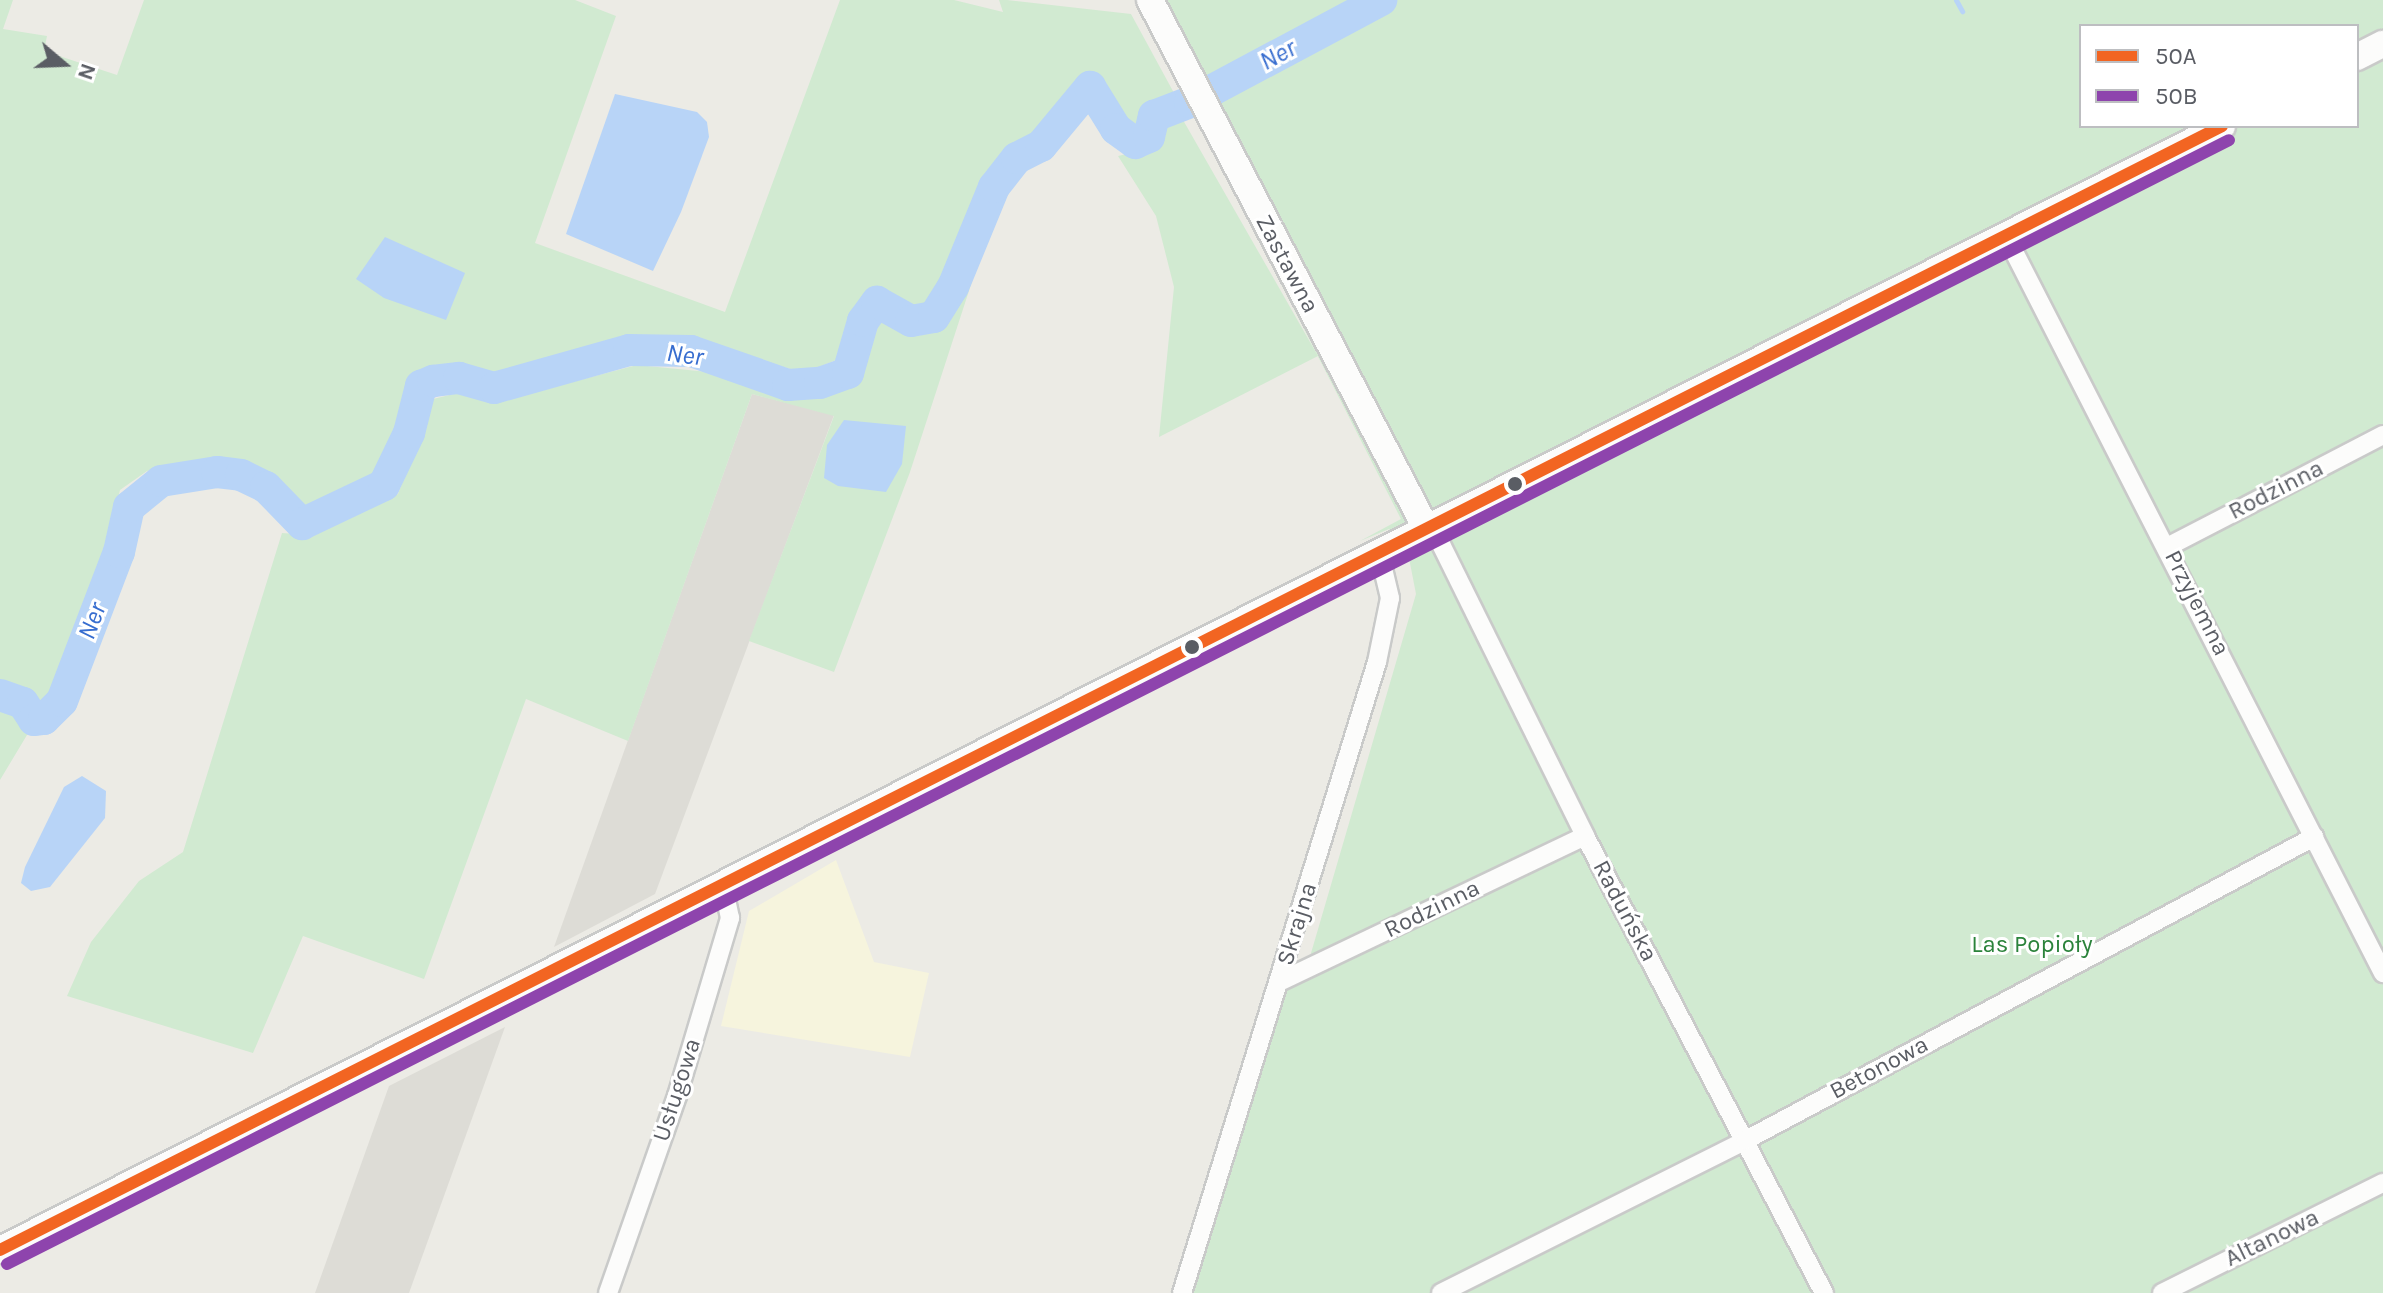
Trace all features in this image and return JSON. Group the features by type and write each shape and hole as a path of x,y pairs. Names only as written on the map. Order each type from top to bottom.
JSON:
{"street":[{"name":"Zastawna","path":"1150,0 1429,527"},
{"path":"2359,56 2383,44"},
{"path":"0,1250 2218,128"},
{"name":"Przyjemna","path":"2006,236 2169,546 2383,973"},
{"name":"Rodzinna","path":"2169,546 2383,435"},
{"name":"Raduńska","path":"1429,527 1585,836 1824,1293"},
{"name":"Skrajna","path":"1182,1293 1385,626 1390,598 1379,552"},
{"name":"Rodzinna","path":"1279,982 1585,836"},
{"name":"Betonowa","path":"1441,1293 1746,1140 2314,837"},
{"name":"Usługowa","path":"608,1293 677,1096 730,918 723,885"},
{"name":"Altanowa","path":"2162,1293 2383,1183"}],"shaded area":[{"path":"752,394 834,415 655,894 554,947"},
{"path":"836,860 874,962 929,973 910,1057 721,1026 749,911"},
{"path":"505,1027 409,1293 315,1293 389,1086"}],"green space":[{"path":"0,0 13,0 3,29 47,36 44,51 117,75 144,0 575,0 616,16 535,243 725,312 840,0 954,0 1003,12 999,0 1007,0 1131,14 1174,93 1149,105 1141,127 1130,126 1101,80 1085,76 1034,136 1010,147 969,209 939,287 925,306 909,308 874,291 855,316 841,358 804,373 692,340 625,339 495,377 459,368 417,376 400,426 375,474 306,509 273,479 235,462 191,462 147,471 120,490 104,556 60,680 0,780"},
{"name":"Las Popioły","path":"1136,0 2383,0 2383,1293 1189,1293 1283,994 1288,987 1315,975 1309,960 1416,594 1409,558 1393,565 1407,547 1402,525 1393,535 1389,529 1360,541 1401,519"},
{"path":"1183,120 1318,356 1159,437 1174,287 1156,216 1118,156 1157,147 1166,125"},
{"path":"979,260 910,472 834,672 749,641 834,416 752,394 628,741 526,699 424,979 303,936 253,1053 67,996 91,942 139,881 183,852 282,533 309,535 398,494 433,399 462,392 496,402 637,365 729,374 791,399 854,386 880,322 917,336 942,329"}],"water":[{"path":"615,94 697,112 707,122 709,137 681,212 653,271 566,234"},
{"path":"385,237 465,273 446,320 384,298 356,279"},
{"path":"844,420 906,426 902,464 886,492 838,486 824,478 827,445"},
{"path":"82,776 106,791 105,818 50,887 31,891 21,883 25,867 64,787"}],"waterway":[{"name":"Ner","path":"0,695 23,703 34,720 44,719 62,701 119,552 129,507 161,481 217,472 241,475 266,487 302,524 384,485 409,433 421,386 433,381 459,378 494,388 629,350 691,351 788,385 820,383 848,373 863,321 877,302 911,321 934,317 953,287 994,187 1017,158 1041,146 1090,87 1116,129 1135,143 1149,137 1154,116 1190,102 1381,0"},
{"path":"1956,0 1962,11"}],"transit line":[{"name":"50A","path":"0,1250 2218,128"},
{"name":"50B","path":"7,1264 2229,140"}]}
